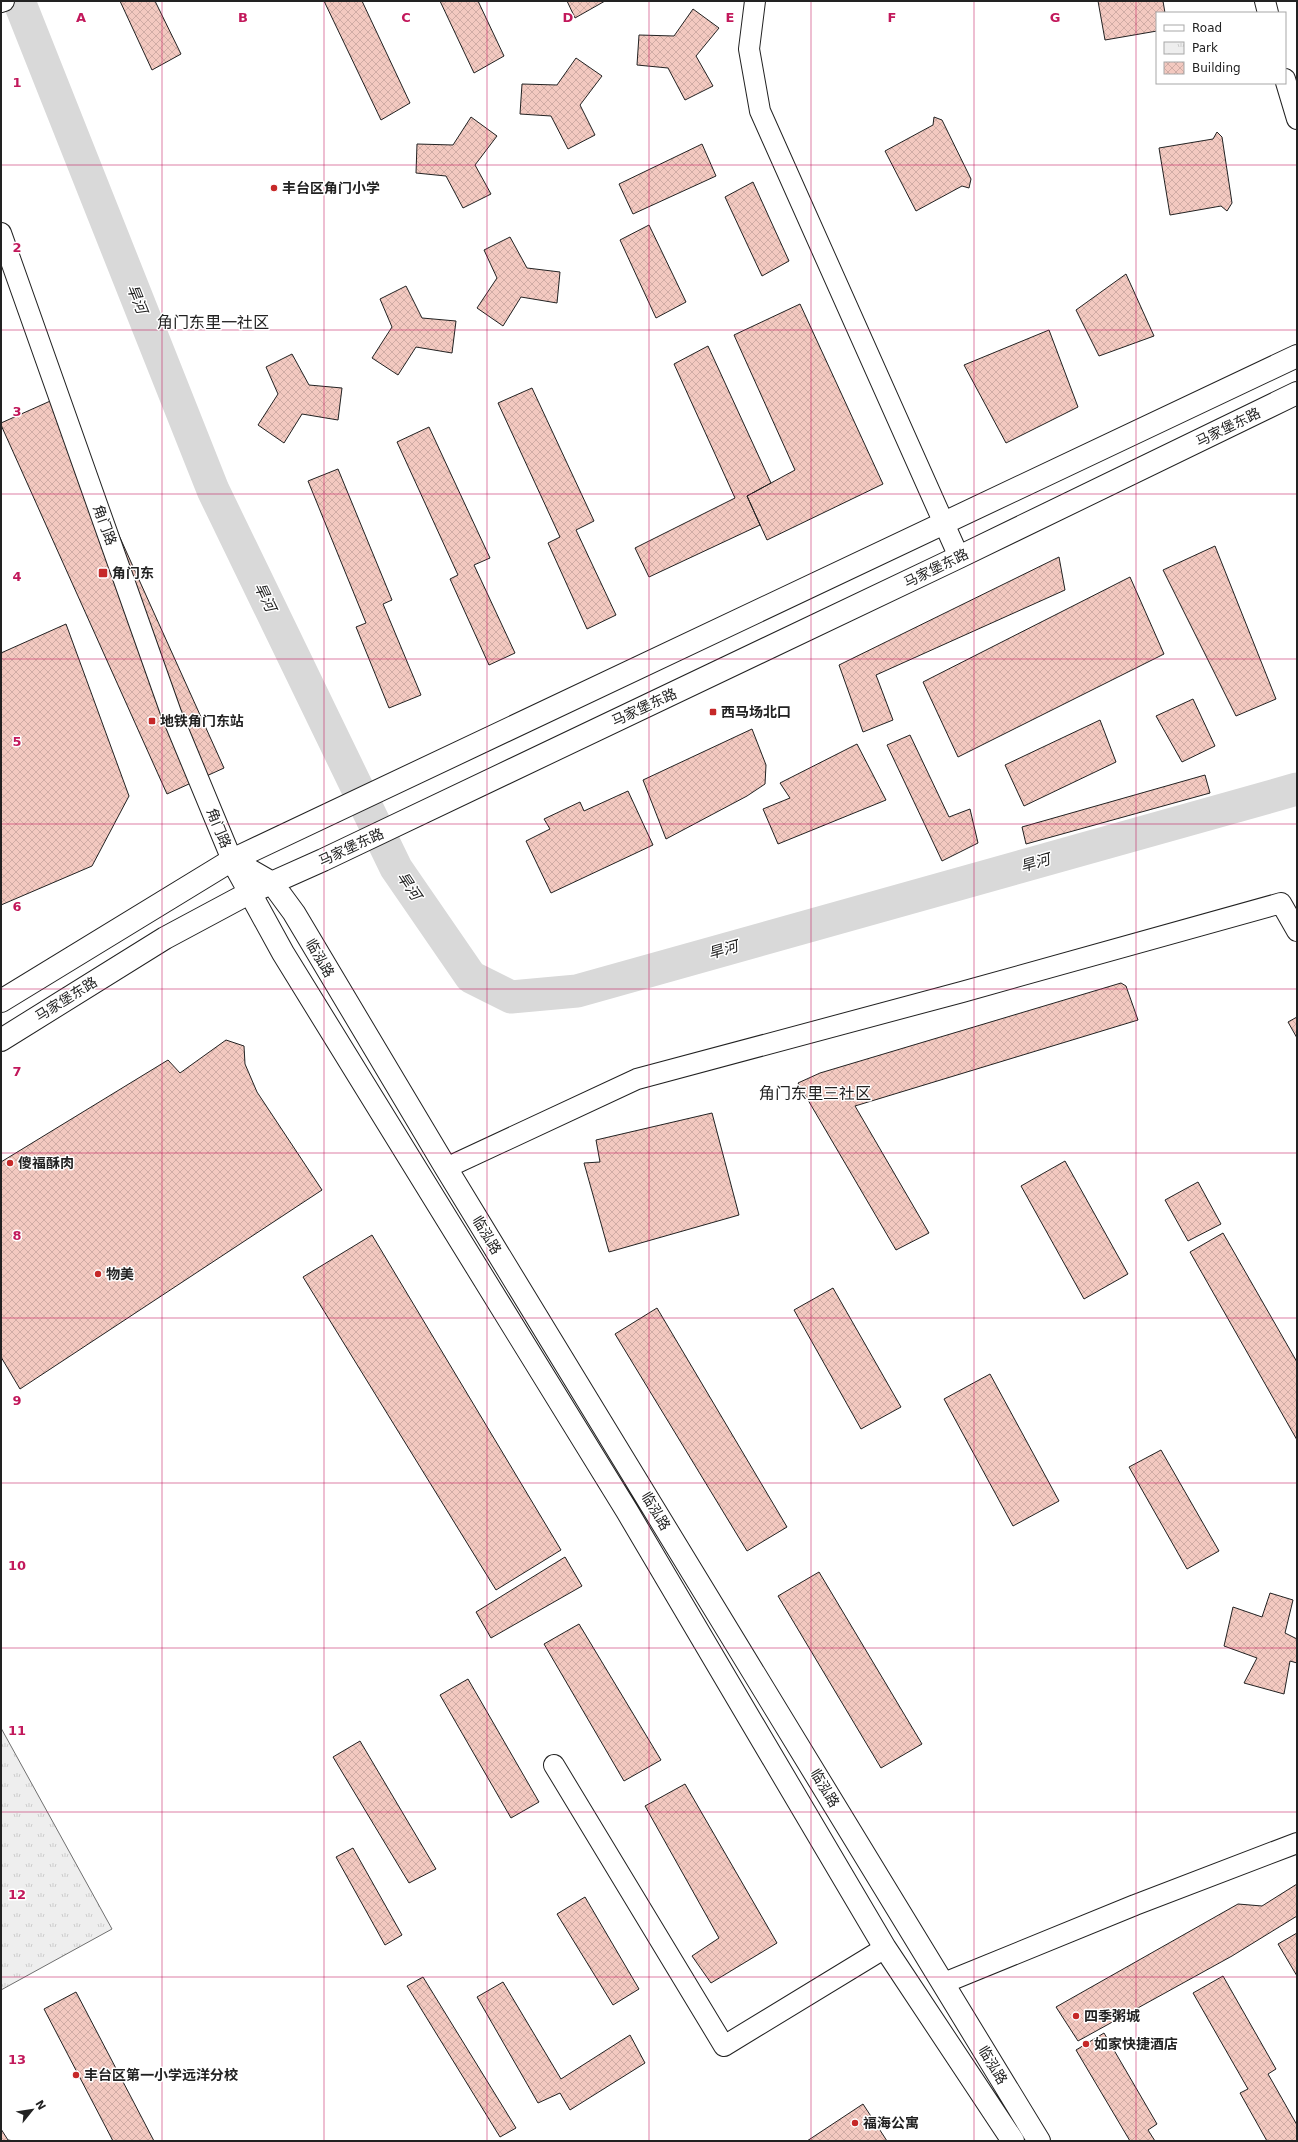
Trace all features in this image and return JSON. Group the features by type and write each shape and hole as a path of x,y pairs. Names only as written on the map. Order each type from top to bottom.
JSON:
{"main road":[{"path":"1,1001 232,860 945,524 1297,356"},
{"name":"马家堡东路","path":"1,1040 165,938 249,893 323,860 959,557 1297,393"},
{"path":"232,860 272,883"},
{"name":"临泓路","path":"232,860 283,953 623,1504 885,1948 1013,2141"},
{"name":"临泓路","path":"272,883 294,913 446,1168 1039,2141"}],"street":[{"path":"755,1 749,48 760,111 959,557"},
{"path":"1265,1 1268,12"},
{"path":"1286,82 1297,119"},
{"name":"角门路","path":"1,233 171,712 232,860"},
{"path":"446,1168 636,1079 962,992 1281,903 1297,931"},
{"path":"554,1765 724,2046 885,1948"},
{"path":"944,1983 1135,1905 1297,1843"}],"green space":[{"path":"1,1728 112,1929 1,1990"}],"building":[{"path":"120,1 155,1 181,54 152,70"},
{"path":"324,1 362,1 410,103 381,120"},
{"path":"440,1 478,1 504,56 474,73"},
{"path":"567,1 605,1 575,18"},
{"path":"1098,1 1163,1 1165,12 1156,12 1156,31 1105,40"},
{"path":"693,9 719,28 696,56 713,86 685,100 668,68 637,65 639,35 674,36"},
{"path":"576,58 602,76 580,105 595,135 568,149 551,116 520,114 522,84 557,85"},
{"path":"471,117 497,136 475,165 491,194 463,208 446,176 416,173 417,144 453,145"},
{"path":"934,117 942,120 971,179 969,188 962,186 916,211 885,151 933,125"},
{"path":"1217,132 1222,137 1232,203 1227,211 1221,206 1170,215 1159,148 1213,139"},
{"path":"702,144 716,176 633,214 619,184"},
{"path":"753,182 789,261 762,276 725,197"},
{"path":"649,225 686,302 656,318 620,240"},
{"path":"510,237 527,268 560,272 557,303 521,297 503,326 477,308 497,278 484,250"},
{"path":"1126,274 1154,336 1099,356 1076,310"},
{"path":"406,286 422,318 456,321 452,353 416,347 398,375 372,358 392,327 380,299"},
{"path":"800,304 883,484 767,540 747,496 795,470 734,335"},
{"path":"1049,330 1078,407 1006,443 964,365"},
{"path":"708,346 771,483 747,496 760,525 649,577 635,548 735,498 674,364"},
{"path":"292,354 309,385 342,388 338,420 302,414 284,443 258,425 278,394 266,367"},
{"path":"532,388 594,521 576,530 616,615 587,629 548,543 560,537 498,403"},
{"path":"57,398 224,768 167,794 1,425 1,423"},
{"path":"429,427 490,558 474,565 515,653 489,665 450,579 458,575 397,442"},
{"path":"338,469 392,600 383,604 421,695 389,708 356,627 366,623 308,481"},
{"path":"1215,546 1276,699 1236,716 1163,570"},
{"path":"1059,557 1065,590 876,675 893,720 863,732 839,665"},
{"path":"1130,577 1164,654 958,757 923,682"},
{"path":"66,624 129,796 92,866 1,905 1,653"},
{"path":"1193,699 1215,746 1182,762 1156,716"},
{"path":"1100,720 1116,762 1024,806 1005,765"},
{"path":"752,729 766,765 765,784 747,796 666,839 643,780"},
{"path":"910,735 949,817 970,809 978,843 942,861 887,745"},
{"path":"857,744 886,800 778,844 763,809 790,798 780,783"},
{"path":"1205,775 1210,793 1026,844 1022,827"},
{"path":"628,791 653,845 551,893 526,841 550,829 544,819 580,802 584,811"},
{"path":"1121,983 1126,986 1138,1020 855,1106 929,1233 896,1250 798,1083 820,1073"},
{"path":"1297,1017 1297,1038 1288,1022"},
{"name":"物美","path":"226,1040 244,1046 245,1064 257,1092 322,1190 20,1389 1,1357 1,1162 168,1060 180,1073"},
{"path":"712,1113 739,1215 609,1252 584,1163 600,1162 596,1140"},
{"path":"1065,1161 1128,1274 1084,1299 1021,1186"},
{"path":"1198,1182 1221,1224 1188,1241 1165,1200"},
{"path":"1223,1233 1297,1362 1297,1440 1190,1252"},
{"path":"372,1235 561,1550 496,1590 303,1277"},
{"path":"833,1288 901,1407 861,1429 794,1310"},
{"path":"657,1308 787,1527 747,1551 615,1334"},
{"path":"990,1374 1059,1501 1013,1526 944,1399"},
{"path":"1161,1450 1219,1551 1187,1569 1129,1467"},
{"path":"565,1557 582,1586 491,1638 476,1612"},
{"path":"819,1572 922,1744 881,1768 778,1596"},
{"path":"1270,1593 1293,1600 1285,1633 1297,1639 1297,1663 1290,1661 1284,1694 1244,1683 1257,1658 1224,1646 1233,1607 1262,1617"},
{"path":"579,1624 661,1760 624,1781 544,1644"},
{"path":"468,1679 539,1802 511,1818 440,1695"},
{"path":"360,1741 436,1869 409,1883 333,1757"},
{"path":"685,1784 777,1943 711,1983 692,1956 719,1938 645,1806"},
{"path":"353,1848 402,1935 385,1945 336,1857"},
{"path":"1297,1884 1297,1916 1232,1956 1078,2041 1056,2007 1238,1904 1262,1906"},
{"path":"585,1897 639,1989 613,2005 557,1914"},
{"path":"1297,1933 1297,1976 1278,1944"},
{"path":"1223,1976 1276,2069 1268,2074 1297,2125 1297,2141 1267,2141 1240,2093 1248,2089 1193,1993"},
{"path":"423,1977 516,2128 500,2137 407,1986"},
{"path":"503,1982 561,2079 630,2035 645,2063 570,2110 560,2093 538,2103 477,1997"},
{"path":"76,1992 154,2141 113,2141 44,2009"},
{"path":"1104,2033 1157,2124 1148,2130 1155,2141 1130,2141 1076,2050"},
{"name":"福海公寓","path":"863,2104 887,2141 807,2141"},
{"path":"1,2129 8,2140 14,2141 1,2141"}],"waterway":[{"name":"旱河","path":"19,1 213,490 396,868 471,977 511,997 577,991 1297,789"}],"place":[{"name":"丰台区角门小学","path":"274,188"},
{"name":"角门东","path":"103,573"},
{"name":"西马场北口","path":"713,712"},
{"name":"地铁角门东站","path":"152,721"},
{"name":"傻福酥肉","path":"10,1163"},
{"name":"物美","path":"98,1274"},
{"name":"四季粥城","path":"1076,2016"},
{"name":"如家快捷酒店","path":"1086,2044"},
{"name":"丰台区第一小学远洋分校","path":"76,2075"},
{"name":"福海公寓","path":"855,2123"}],"district":[{"name":"角门东里一社区","path":"213,322"},
{"name":"角门东里三社区","path":"815,1093"}]}
